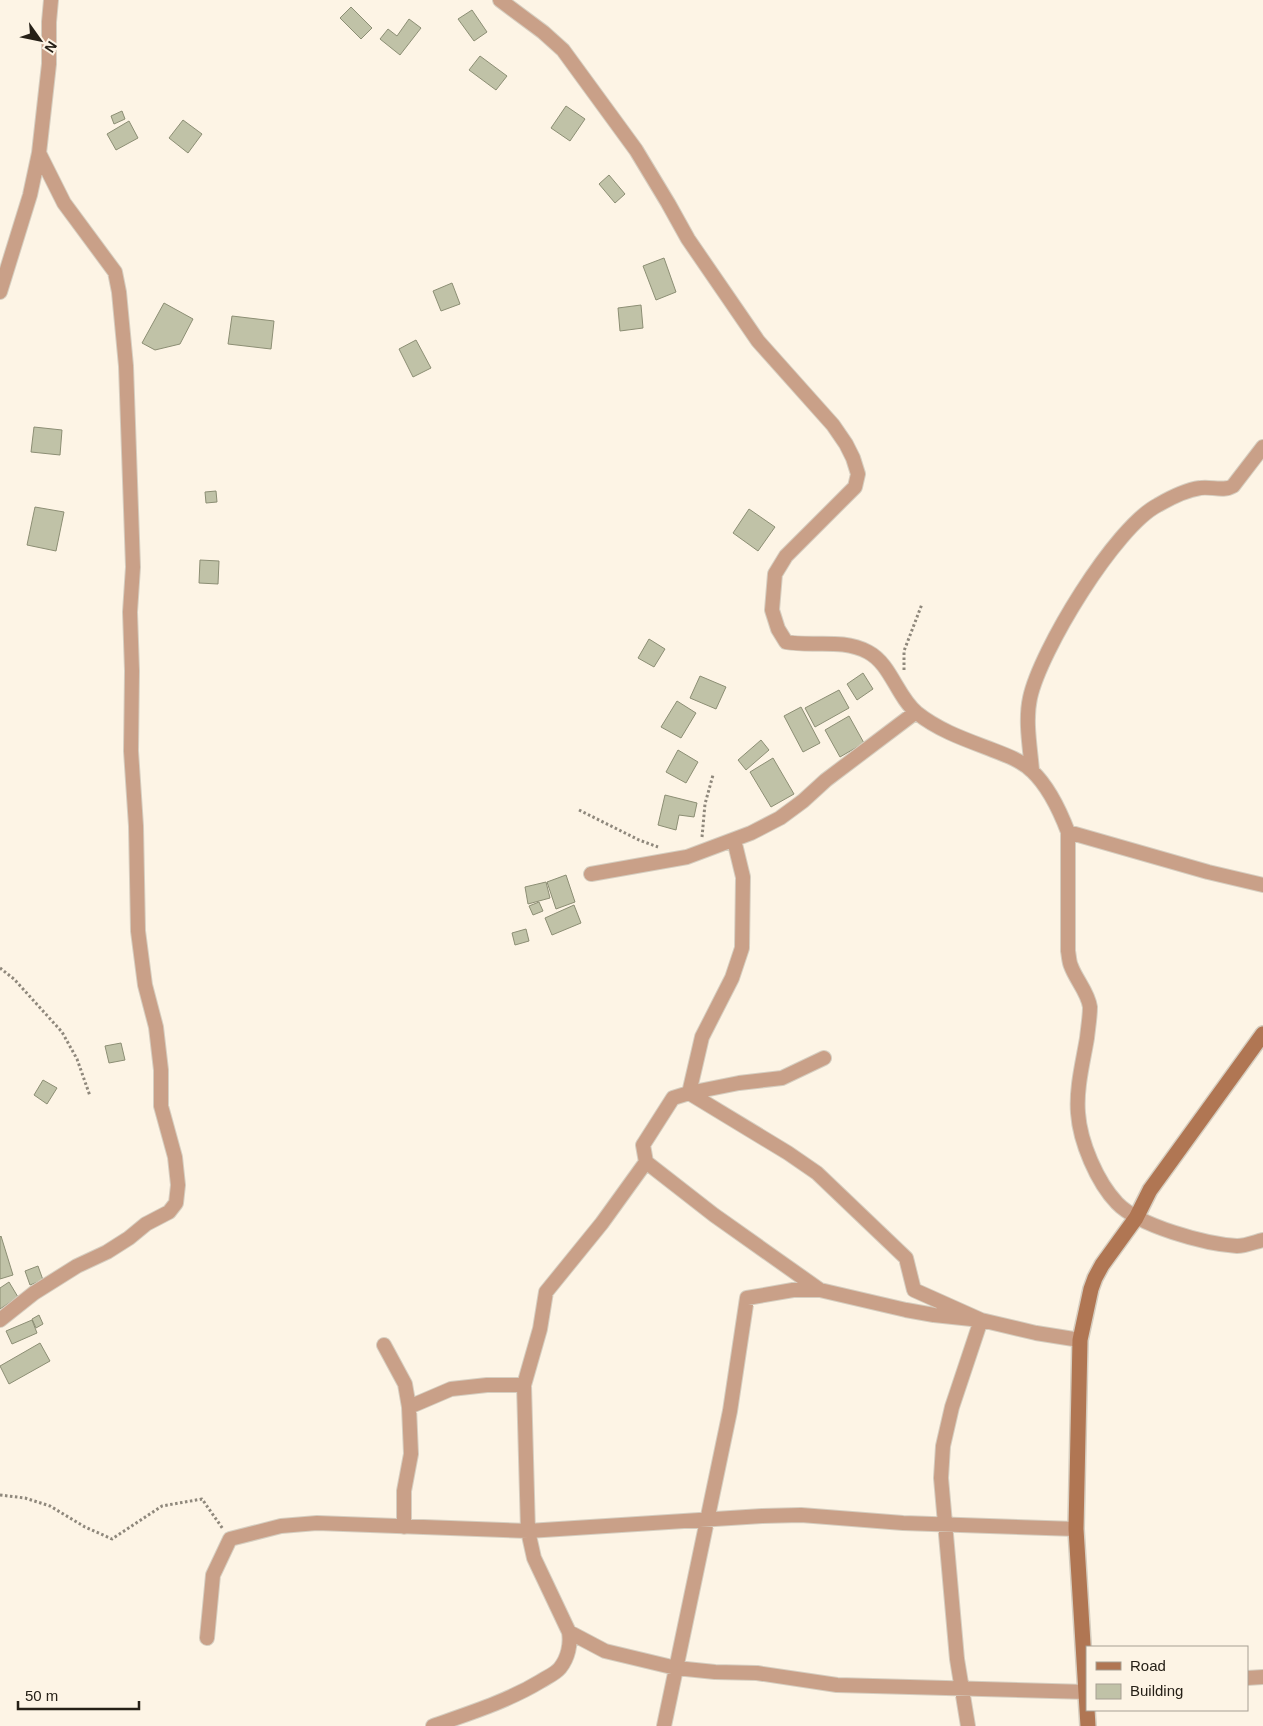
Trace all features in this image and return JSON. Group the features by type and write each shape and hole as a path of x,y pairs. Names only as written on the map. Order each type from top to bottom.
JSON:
{"street":[{"path":"0,292 30,195 39,153 50,64 49,22 51,0"},
{"path":"500,0 543,32 563,50 636,150 688,238 758,341 833,425 853,458 858,474 855,486 786,556 775,574 772,610 778,629 786,642 802,644 837,643 868,652 878,660 916,712 934,725 955,736 1010,757 1032,770 1062,814 1068,832 1068,951 1070,965 1085,992 1090,1006 1079,1090 1078,1113 1083,1139 1102,1182 1117,1203 1136,1218 1182,1235 1215,1243 1239,1246 1263,1240"},
{"path":"0,1320 34,1293 78,1266 107,1252 146,1224 169,1212 176,1203 178,1185 175,1157 161,1106 161,1070 156,1027 145,986 138,931 136,826 131,751 130,612 133,567 127,395 119,292 115,272 64,203 39,153"},
{"path":"1032,770 1028,730 1030,697 1050,647 1107,555 1133,526 1156,506 1188,491 1200,488 1228,489 1233,486 1263,447"},
{"path":"591,874 687,857 751,833 780,818 803,801 826,780 916,712"},
{"path":"1068,832 1208,872 1263,885"},
{"path":"689,1093 702,1037 732,978 742,948 743,877 734,840"},
{"path":"569,1632 605,1651 676,1668 715,1672 757,1673 837,1685 1086,1692 1076,1530 1080,1340 1091,1289 1102,1265 1136,1218 1150,1190 1263,1035"},
{"path":"820,1290 714,1215 646,1162 642,1145 673,1098 739,1083 782,1078 824,1058"},
{"path":"689,1093 788,1153 817,1173 906,1258 914,1290 981,1320"},
{"path":"433,1726 512,1696 555,1673 561,1667 568,1651 569,1632 534,1558 528,1531 524,1385 540,1329 546,1292 602,1222 646,1162"},
{"path":"664,1726 730,1411 748,1298 793,1290 820,1290 906,1310 981,1320 1036,1333 1080,1340"},
{"path":"968,1726 957,1659 945,1525 942,1478 943,1446 952,1407 981,1320"},
{"path":"384,1345 405,1384 410,1406 411,1454 404,1491 404,1527"},
{"path":"410,1406 451,1389 487,1385 524,1385"},
{"path":"207,1638 213,1575 230,1539 281,1526 317,1523 528,1531 801,1515 945,1525 1076,1530"},
{"path":"1248,1678 1263,1677"},
{"path":"1087,1711 1088,1726"}],"path":[{"path":"903,696 904,651 922,604"},
{"path":"701,853 705,804 713,775"},
{"path":"579,810 639,840 663,849"},
{"path":"0,968 14,979 62,1032 76,1059 90,1096"},
{"path":"0,1495 25,1498 50,1506 85,1527 112,1539 162,1506 202,1499 230,1539"}],"building":[{"path":"351,7 372,28 361,39 340,18"},
{"path":"472,10 487,32 474,41 458,19"},
{"path":"409,19 421,28 400,55 380,39 388,29 397,36"},
{"path":"480,56 507,76 496,90 469,70"},
{"path":"566,106 585,119 570,141 551,128"},
{"path":"122,111 125,119 114,124 111,116"},
{"path":"183,120 202,134 188,153 169,138"},
{"path":"129,121 138,138 116,150 107,134"},
{"path":"609,175 625,194 615,203 599,184"},
{"path":"664,258 676,292 656,300 643,266"},
{"path":"452,283 460,304 441,311 433,291"},
{"path":"164,303 193,319 180,344 155,350 142,343"},
{"path":"641,305 643,328 620,331 618,308"},
{"path":"232,316 274,321 271,349 228,344"},
{"path":"416,340 431,368 413,377 399,349"},
{"path":"34,427 62,430 60,455 31,452"},
{"path":"216,491 217,502 206,503 205,492"},
{"path":"35,507 64,512 56,551 27,545"},
{"path":"749,509 775,527 758,551 733,533"},
{"path":"200,560 219,561 218,584 199,583"},
{"path":"649,639 665,649 654,667 638,658"},
{"path":"863,673 873,689 857,700 847,684"},
{"path":"700,676 726,687 716,709 690,698"},
{"path":"839,690 849,708 815,727 805,708"},
{"path":"677,701 696,713 681,738 661,727"},
{"path":"801,707 820,743 803,752 784,716"},
{"path":"849,716 864,743 840,757 825,730"},
{"path":"761,740 769,750 746,770 738,760"},
{"path":"678,750 698,762 686,783 666,772"},
{"path":"773,758 794,794 771,807 750,772"},
{"path":"665,795 697,803 694,817 679,815 676,830 658,825"},
{"path":"566,875 575,902 556,909 547,882"},
{"path":"546,882 550,898 528,904 525,887"},
{"path":"539,902 543,911 533,915 529,906"},
{"path":"574,905 581,923 552,935 545,918"},
{"path":"526,929 529,941 515,945 512,933"},
{"path":"121,1043 125,1060 109,1063 105,1046"},
{"path":"43,1080 57,1088 47,1104 34,1095"},
{"path":"0,1237 13,1275 0,1279"},
{"path":"38,1266 43,1280 30,1285 25,1271"},
{"path":"9,1282 18,1297 0,1309 0,1288"},
{"path":"39,1315 43,1324 36,1328 32,1319"},
{"path":"32,1320 37,1333 12,1344 6,1331"},
{"path":"40,1343 50,1361 9,1384 0,1366"}]}
